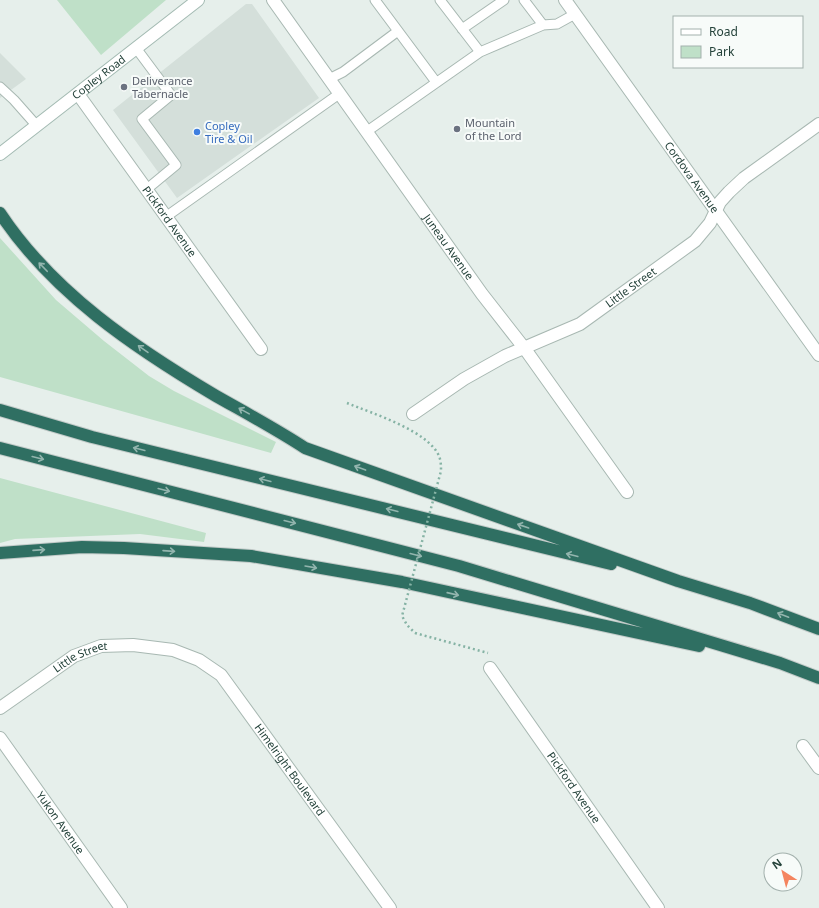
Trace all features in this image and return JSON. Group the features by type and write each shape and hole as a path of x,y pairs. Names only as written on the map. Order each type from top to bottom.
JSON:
{"highway":[{"path":"0,213 11,231 39,263 80,303 103,321 176,370 305,448 678,580 750,603 819,629"},
{"path":"0,410 92,437 678,580"},
{"path":"0,448 459,566 780,663 819,678"},
{"path":"0,553 103,547 252,556 402,582 780,663"}],"street":[{"name":"Copley Road","path":"0,154 198,0"},
{"name":"Juneau Avenue","path":"273,0 482,294 525,349 628,492"},
{"name":"Cordova Avenue","path":"565,0 819,355"},
{"name":"Pickford Avenue","path":"78,94 261,349"},
{"name":"Little Street","path":"413,414 464,379 505,356 525,349 580,324 695,241 710,223 726,196 744,178 819,124"},
{"name":"Little Street","path":"0,708 74,656 101,646 117,644 153,646 173,650"},
{"name":"Himelright Boulevard","path":"173,650 199,660 221,675 390,908"},
{"name":"Pickford Avenue","path":"490,668 658,908"},
{"name":"Yukon Avenue","path":"0,738 121,908"},
{"path":"803,746 819,768"}],"lane":[{"path":"375,0 436,82"},
{"path":"440,0 480,52"},
{"path":"462,29 504,0"},
{"path":"524,0 543,25"},
{"path":"366,132 480,52 543,25 553,26 575,14"},
{"path":"329,79 343,72 398,31"},
{"path":"136,48 171,95 142,118 176,165 147,189"},
{"path":"0,87 14,100 36,126"},
{"path":"166,216 339,94"}],"path":[{"path":"347,403 418,433 435,449 440,458 442,471 402,616 407,625 415,633 494,654"}],"shaded area":[{"path":"246,4 252,4 319,98 177,198 113,110"},
{"path":"0,53 26,79 0,98"}],"green space":[{"path":"57,0 166,0 101,55"},
{"path":"0,238 56,300 104,341 149,376 174,391 276,442 271,453 0,377"},
{"path":"0,478 206,533 204,542 140,534 15,539 0,543"}],"place":[{"name":"Deliverance Tabernacle","path":"124,87"},
{"name":"Mountain of the Lord","path":"457,129"},
{"name":"Copley Tire & Oil","path":"197,132"}]}
